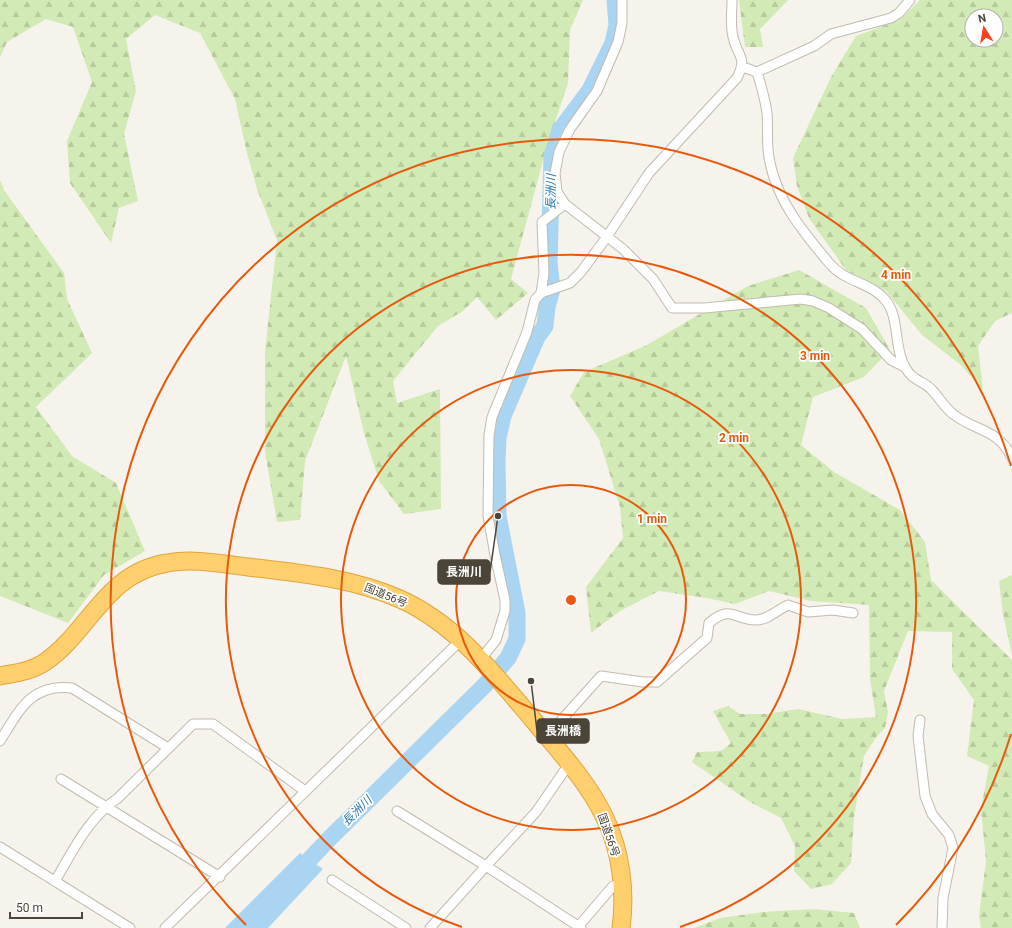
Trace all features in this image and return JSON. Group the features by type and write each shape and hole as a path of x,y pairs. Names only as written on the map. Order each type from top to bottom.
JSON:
{"highway":[{"name":"国道56号","path":"0,676 20,672 43,663 61,649 116,586 138,572 165,563 193,561 319,576 355,583 407,602 431,616 461,640 483,662 547,736 592,792 606,820 616,850 622,884 621,928"}],"street":[{"path":"622,0 622,23 618,42 597,91 570,129 559,152 555,173 557,192 565,204 606,238 623,249 653,279 672,308 704,308 801,299 812,301 829,308 862,329 891,360 905,367"},
{"path":"483,662 496,640 505,611 506,600 495,555 488,516 489,435 497,406 527,332 535,300 541,293 570,283 581,272 606,238 649,172 736,78 743,67 741,54 733,38 732,0"},
{"path":"743,67 757,72 814,46 831,34 891,18 899,14 910,0"},
{"path":"757,72 763,90 767,114 768,150 774,176 786,205 796,223 832,266 846,278 879,292 888,304 900,356 911,375 931,388 954,415 996,436 1007,447 1012,458"},
{"path":"541,293 544,273 542,222 565,204"},
{"path":"547,736 601,676 643,682 657,682 707,638 709,623 719,615 726,613 755,620 768,617 788,606 808,612 833,610 853,613"},
{"path":"165,928 461,640"},
{"path":"0,741 23,704 47,690 60,687 72,688 168,748"},
{"path":"920,720 918,736 921,779 925,796 932,814 948,835 953,848 943,898 942,928"},
{"path":"55,881 93,819 105,806 118,798 193,724 213,724 306,791"},
{"path":"430,928 536,812 569,764"},
{"path":"61,779 220,876"},
{"path":"397,811 486,866 579,928 613,886 622,884"},
{"path":"0,847 130,928"},
{"path":"332,880 406,928"}],"green space":[{"path":"0,0 583,0 570,30 568,83 547,146 511,279 528,293 496,320 477,297 463,311 438,326 393,381 397,403 440,389 441,509 404,514 379,481 364,433 346,356 305,461 300,520 277,522 265,452 265,352 277,240 257,189 235,99 200,33 155,15 126,39 136,91 124,134 138,201 119,208 111,243 70,183 67,141 92,82 73,27 46,19 7,42 0,57"},
{"path":"739,0 788,0 760,29 763,47 745,47"},
{"path":"920,0 1012,0 1012,313 995,321 978,346 983,391 961,365 922,335 886,291 846,270 809,218 797,186 793,158 831,77 856,36 899,20"},
{"path":"0,180 4,190 64,273 67,299 92,353 36,407 72,456 116,483 145,551 104,575 68,623 0,596"},
{"path":"799,270 866,308 890,350 864,377 813,397 801,445 834,472 900,510 925,542 931,580 1012,660 1012,928 981,928 979,916 986,861 981,809 989,766 967,756 974,700 952,669 952,632 908,631 884,691 888,712 885,728 877,736 864,756 854,817 851,863 832,884 811,889 794,871 795,846 781,818 750,802 692,762 697,752 721,751 731,743 713,711 728,706 740,714 765,714 798,709 842,719 876,717 870,679 869,605 811,601 769,591 735,604 659,591 620,611 591,633 586,587 623,538 620,507 599,439 570,396 584,372 645,346 748,286"},
{"path":"1012,575 1012,655 1003,614 999,581"},
{"path":"815,909 854,913 860,928 694,928 720,918 763,912"}],"water":[{"path":"300,853 323,869 268,928 225,928"}],"waterway":[{"name":"長洲川","path":"294,876 329,839 485,685 508,658 517,639 517,613 498,516 498,438 503,416 537,337 545,326 547,307 552,289 549,263 552,157 560,130 590,90 613,43 617,25 615,0"}],"place":[{"name":"長洲川","path":"498,516"},
{"name":"長洲橋","path":"531,681"}]}
